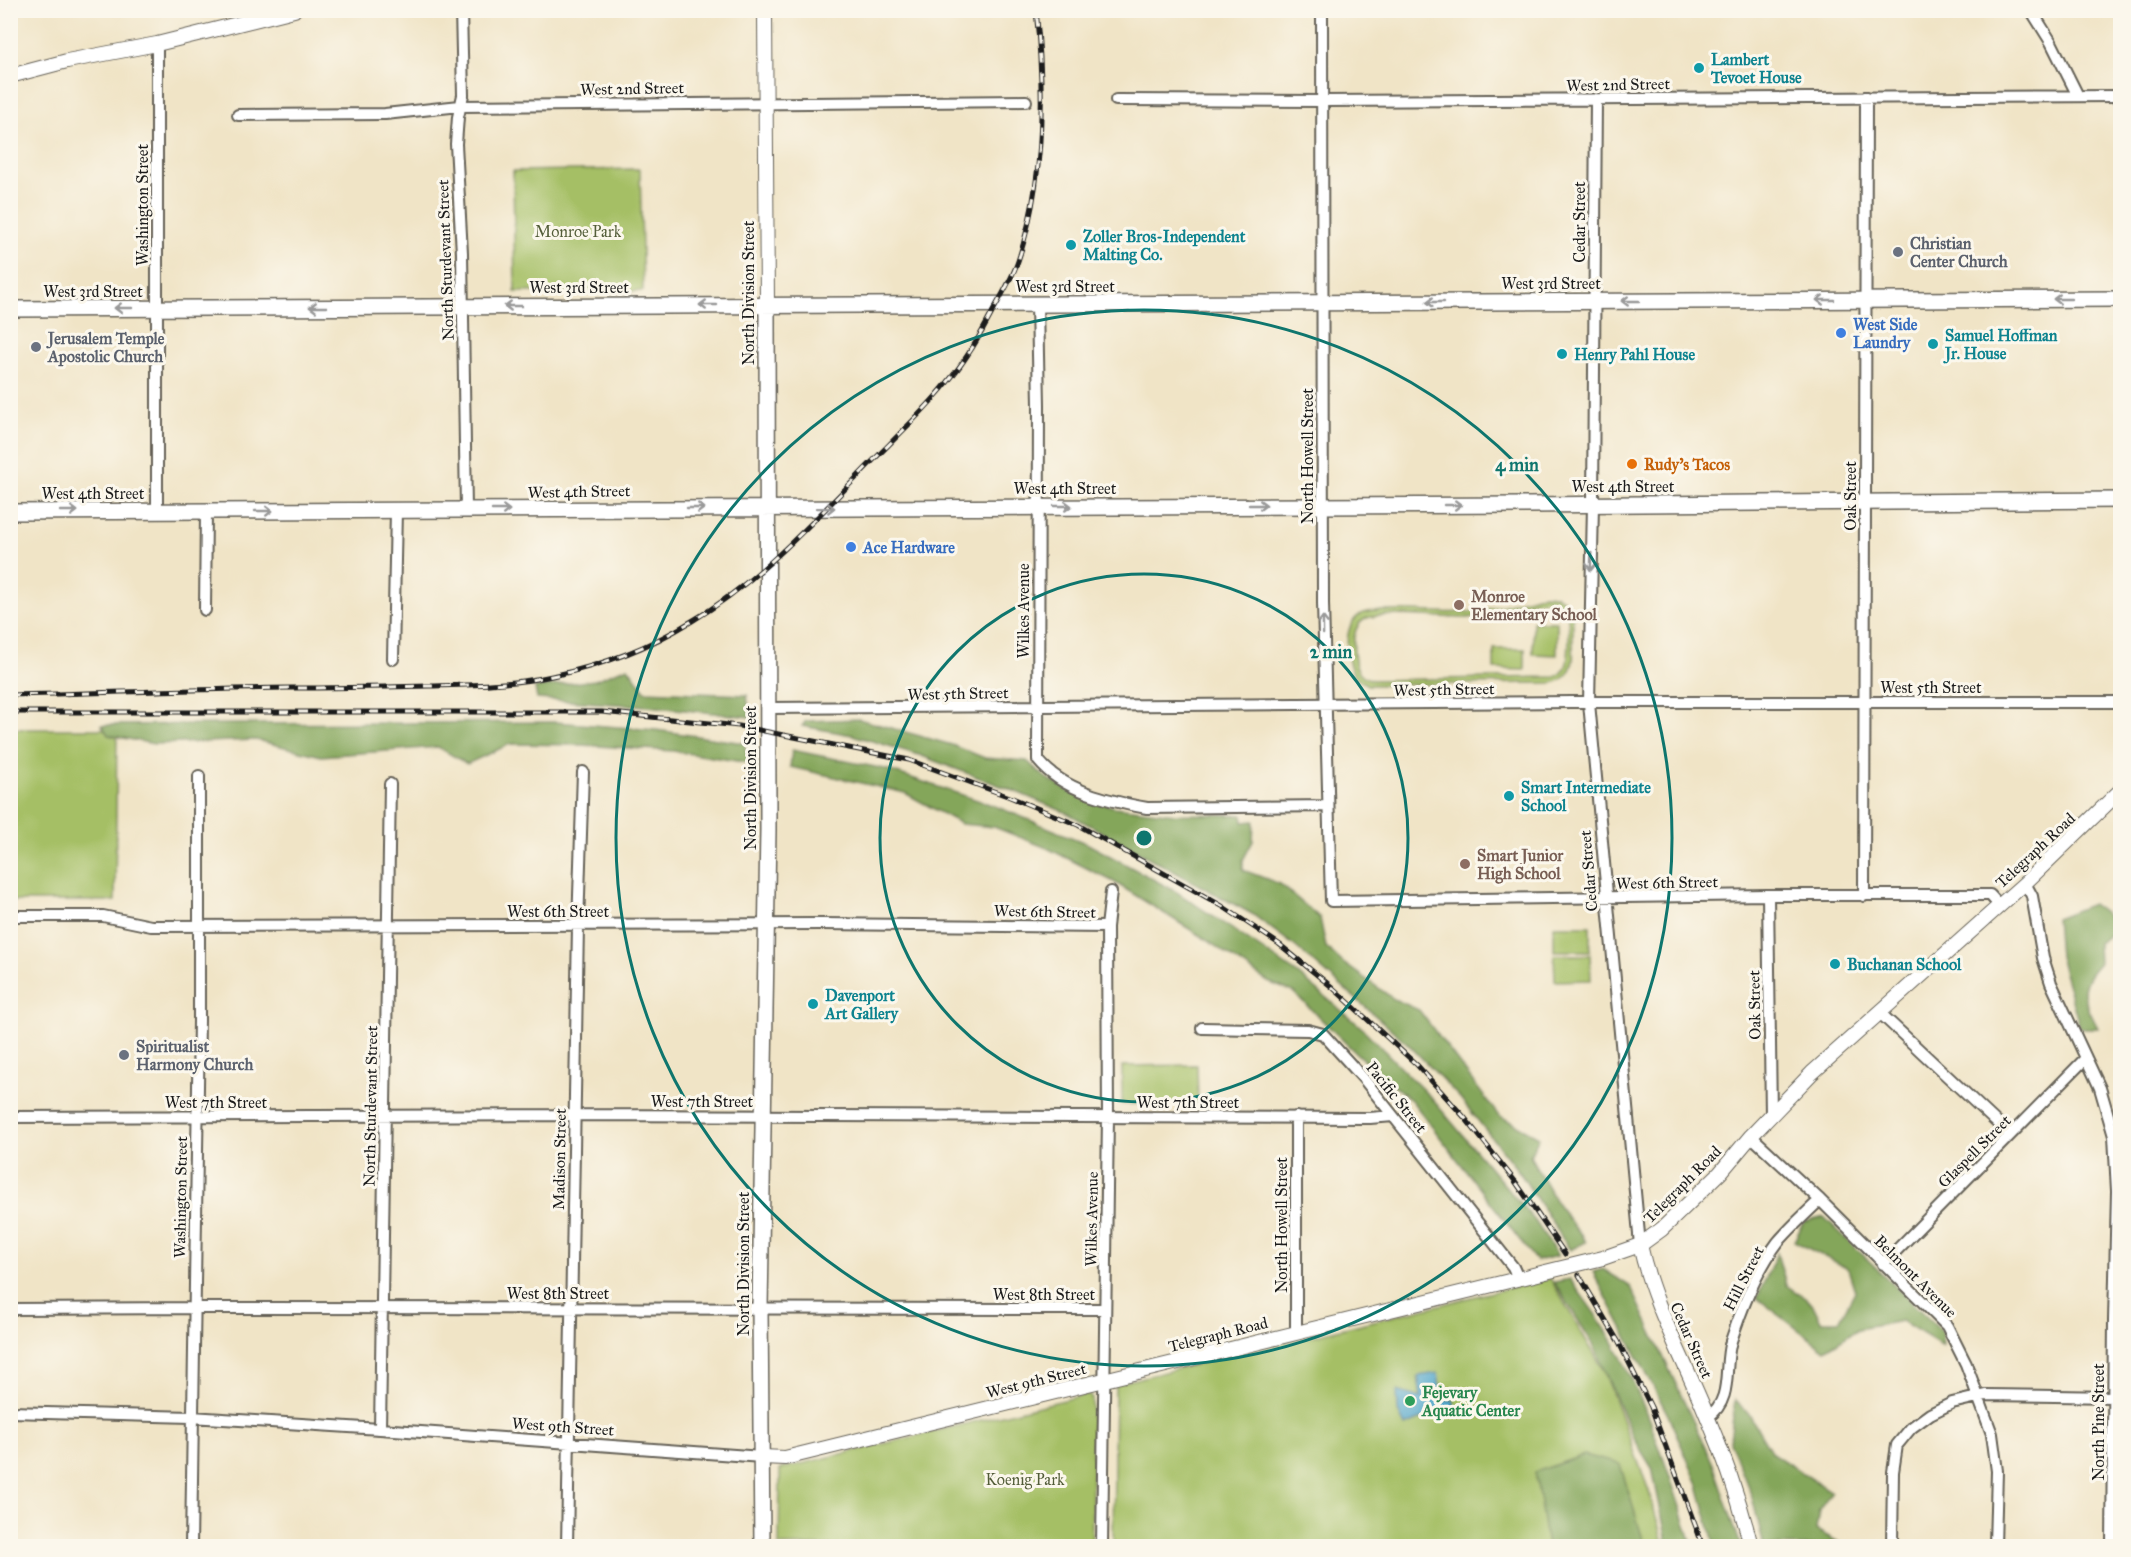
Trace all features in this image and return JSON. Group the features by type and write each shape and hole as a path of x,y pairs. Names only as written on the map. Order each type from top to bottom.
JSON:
{"main road":[{"name":"West 3rd Street","path":"10,309 2121,299"},
{"name":"North Division Street","path":"762,1546 760,1308 769,708 766,305"},
{"name":"West 4th Street","path":"10,512 2121,500"}],"street":[{"path":"10,76 67,61 157,44 294,10"},
{"name":"North Sturdevant Street","path":"461,10 463,95 456,144 463,306 466,510"},
{"name":"North Division Street","path":"765,10 766,305"},
{"name":"North Howell Street","path":"1322,10 1322,504 1331,901"},
{"path":"2031,10 2051,42 2078,96"},
{"name":"Washington Street","path":"157,44 157,511"},
{"name":"West 2nd Street","path":"1116,100 1323,101 2121,96"},
{"name":"Oak Street","path":"1863,896 1866,97"},
{"name":"Cedar Street","path":"1596,99 1589,703 1640,1245 1650,1285 1708,1417 1742,1512 1751,1546"},
{"name":"West 2nd Street","path":"238,115 385,114 460,106 1026,101"},
{"name":"Wilkes Avenue","path":"1037,304 1038,760 1045,769 1063,782 1119,803 1147,808 1328,806"},
{"path":"393,659 396,510"},
{"path":"205,610 206,511"},
{"name":"West 5th Street","path":"769,708 2121,702"},
{"name":"Madison Street","path":"567,1546 578,926 583,772"},
{"name":"Washington Street","path":"191,1546 199,776"},
{"name":"North Sturdevant Street","path":"380,1429 390,784"},
{"name":"Telegraph Road","path":"1105,1379 1603,1258 1640,1245 1662,1229 1706,1188 1751,1136 1812,1073 2025,883 2121,791"},
{"name":"North Pine Street","path":"2025,883 2032,897 2043,958 2051,983 2100,1088 2114,1136 2119,1216 2113,1397 2112,1546"},
{"name":"Wilkes Avenue","path":"1102,1546 1108,1117 1107,927 1111,892"},
{"name":"Oak Street","path":"1768,895 1771,1115"},
{"name":"West 6th Street","path":"1331,901 1768,895 1990,895 1999,904"},
{"name":"West 6th Street","path":"10,916 103,916 151,926 766,924 1107,927"},
{"path":"1880,1013 2010,1135"},
{"name":"Pacific Street","path":"1202,1028 1308,1030 1323,1034 1364,1078 1513,1267 1518,1278"},
{"name":"Glaspell Street","path":"1883,1264 2086,1059"},
{"name":"West 7th Street","path":"10,1117 575,1115 1296,1118 1393,1116"},
{"name":"North Howell Street","path":"1296,1118 1296,1332"},
{"name":"Belmont Avenue","path":"1751,1136 1820,1200 1947,1326 1980,1397 1992,1434 1996,1471 1995,1546"},
{"name":"Hill Street","path":"1708,1417 1722,1402 1726,1388 1729,1348 1741,1311 1777,1244 1820,1200"},
{"name":"West 8th Street","path":"10,1309 1105,1309"},
{"name":"West 9th Street","path":"10,1412 191,1417 785,1458 1105,1379"},
{"path":"1892,1546 1893,1472 1897,1445 1911,1428 1930,1414 1952,1403 1980,1397 2031,1395 2113,1397"}],"green space":[{"name":"Monroe Park","path":"640,169 643,291 515,292 513,171"},
{"path":"1544,594 1562,598 1567,603 1572,616 1573,664 1567,675 1558,681 1552,683 1368,685 1356,677 1350,666 1347,651 1348,632 1353,621 1363,613 1370,611 1449,613 1478,611","holes":["1551,599 1562,605 1566,611 1569,630 1567,664 1562,673 1555,677 1372,680 1358,671 1354,638 1357,627 1365,619 1384,615 1477,617"]},
{"path":"1533,622 1557,622 1557,655 1533,654"},
{"path":"1494,649 1525,649 1525,670 1494,669"},
{"path":"628,667 645,691 747,695 750,717 647,706 537,699 535,688 595,680"},
{"path":"859,719 952,745 985,758 1027,761 1046,778 1072,793 1114,807 1176,814 1242,815 1243,822 1254,821 1253,841 1243,860 1243,870 1280,884 1320,918 1326,947 1342,962 1394,999 1419,1010 1498,1115 1539,1137 1530,1156 1558,1205 1586,1242 1570,1250 1520,1173 1460,1098 1408,1044 1296,947 1252,914 1069,814 1014,791 919,755 852,735 802,726 806,721"},
{"path":"555,722 656,730 744,743 750,763 673,751 582,745 510,744 467,764 438,747 321,756 256,740 154,744 108,735 102,725"},
{"path":"11,729 117,729 115,901 11,901"},
{"path":"792,750 885,769 995,806 1088,844 1175,891 1298,974 1361,1027 1433,1100 1535,1221 1558,1256 1536,1261 1412,1101 1359,1056 1293,992 1268,982 1199,935 1114,882 1047,848 994,827 961,824 905,793 790,767"},
{"path":"2092,904 2108,916 2116,931 2098,943 2099,964 2091,973 2084,988 2086,1002 2098,1028 2080,1028 2059,956 2056,918"},
{"path":"1554,926 1590,926 1590,951 1554,951"},
{"path":"1554,955 1590,955 1591,980 1555,981"},
{"path":"1197,1065 1198,1103 1122,1104 1122,1066"},
{"path":"1824,1217 1942,1332 1943,1346 1902,1321 1858,1329 1825,1350 1757,1298 1777,1253 1786,1285 1812,1303 1821,1321 1839,1321 1855,1291 1848,1269 1794,1241 1804,1222"},
{"path":"1603,1269 1631,1287 1713,1464 1741,1546 1715,1546 1697,1482 1669,1417 1593,1272"},
{"path":"1550,1278 1604,1371 1649,1491 1664,1546 1113,1546 1115,1384"},
{"path":"1570,1279 1607,1332 1637,1390 1693,1546 1668,1546 1652,1468 1633,1438 1593,1344 1554,1282"},
{"name":"Koenig Park","path":"1088,1394 1092,1399 1092,1546 779,1546 780,1469"},
{"path":"1735,1399 1750,1416 1772,1453 1832,1492 1819,1510 1816,1530 1844,1545 1764,1546 1752,1497 1730,1442"},
{"path":"1584,1455 1620,1464 1645,1546 1547,1546 1535,1472"}],"water":[{"path":"1438,1373 1442,1401 1453,1399 1457,1413 1424,1418 1405,1426 1398,1412 1397,1391 1421,1398 1418,1376"}],"railway":[{"path":"10,695 460,685 522,681 570,672 607,661 659,639 715,606 758,573 798,537 906,428 954,374 984,329 1018,261 1033,200 1041,105 1036,10"},
{"path":"10,712 602,712 739,726 909,760 1078,825 1222,906 1279,944 1332,987 1417,1065 1465,1118 1515,1181 1565,1254"},
{"path":"1579,1275 1618,1341 1651,1407 1703,1546"}],"place":[{"name":"Lambert Tevoet House","path":"1699,68"},
{"name":"Zoller Bros-Independent Malting Co.","path":"1071,245"},
{"name":"Christian Center Church","path":"1898,252"},
{"name":"West Side Laundry","path":"1841,333"},
{"name":"Samuel Hoffman Jr. House","path":"1933,344"},
{"name":"Jerusalem Temple Apostolic Church","path":"36,347"},
{"name":"Henry Pahl House","path":"1562,354"},
{"name":"Rudy's Tacos","path":"1632,464"},
{"name":"Ace Hardware","path":"851,547"},
{"name":"Monroe Elementary School","path":"1459,605"},
{"name":"Smart Intermediate School","path":"1509,796"},
{"name":"Smart Junior High School","path":"1465,864"},
{"name":"Buchanan School","path":"1835,964"},
{"name":"Davenport Art Gallery","path":"813,1004"},
{"name":"Spiritualist Harmony Church","path":"124,1055"},
{"name":"Fejevary Aquatic Center","path":"1410,1401"}]}
